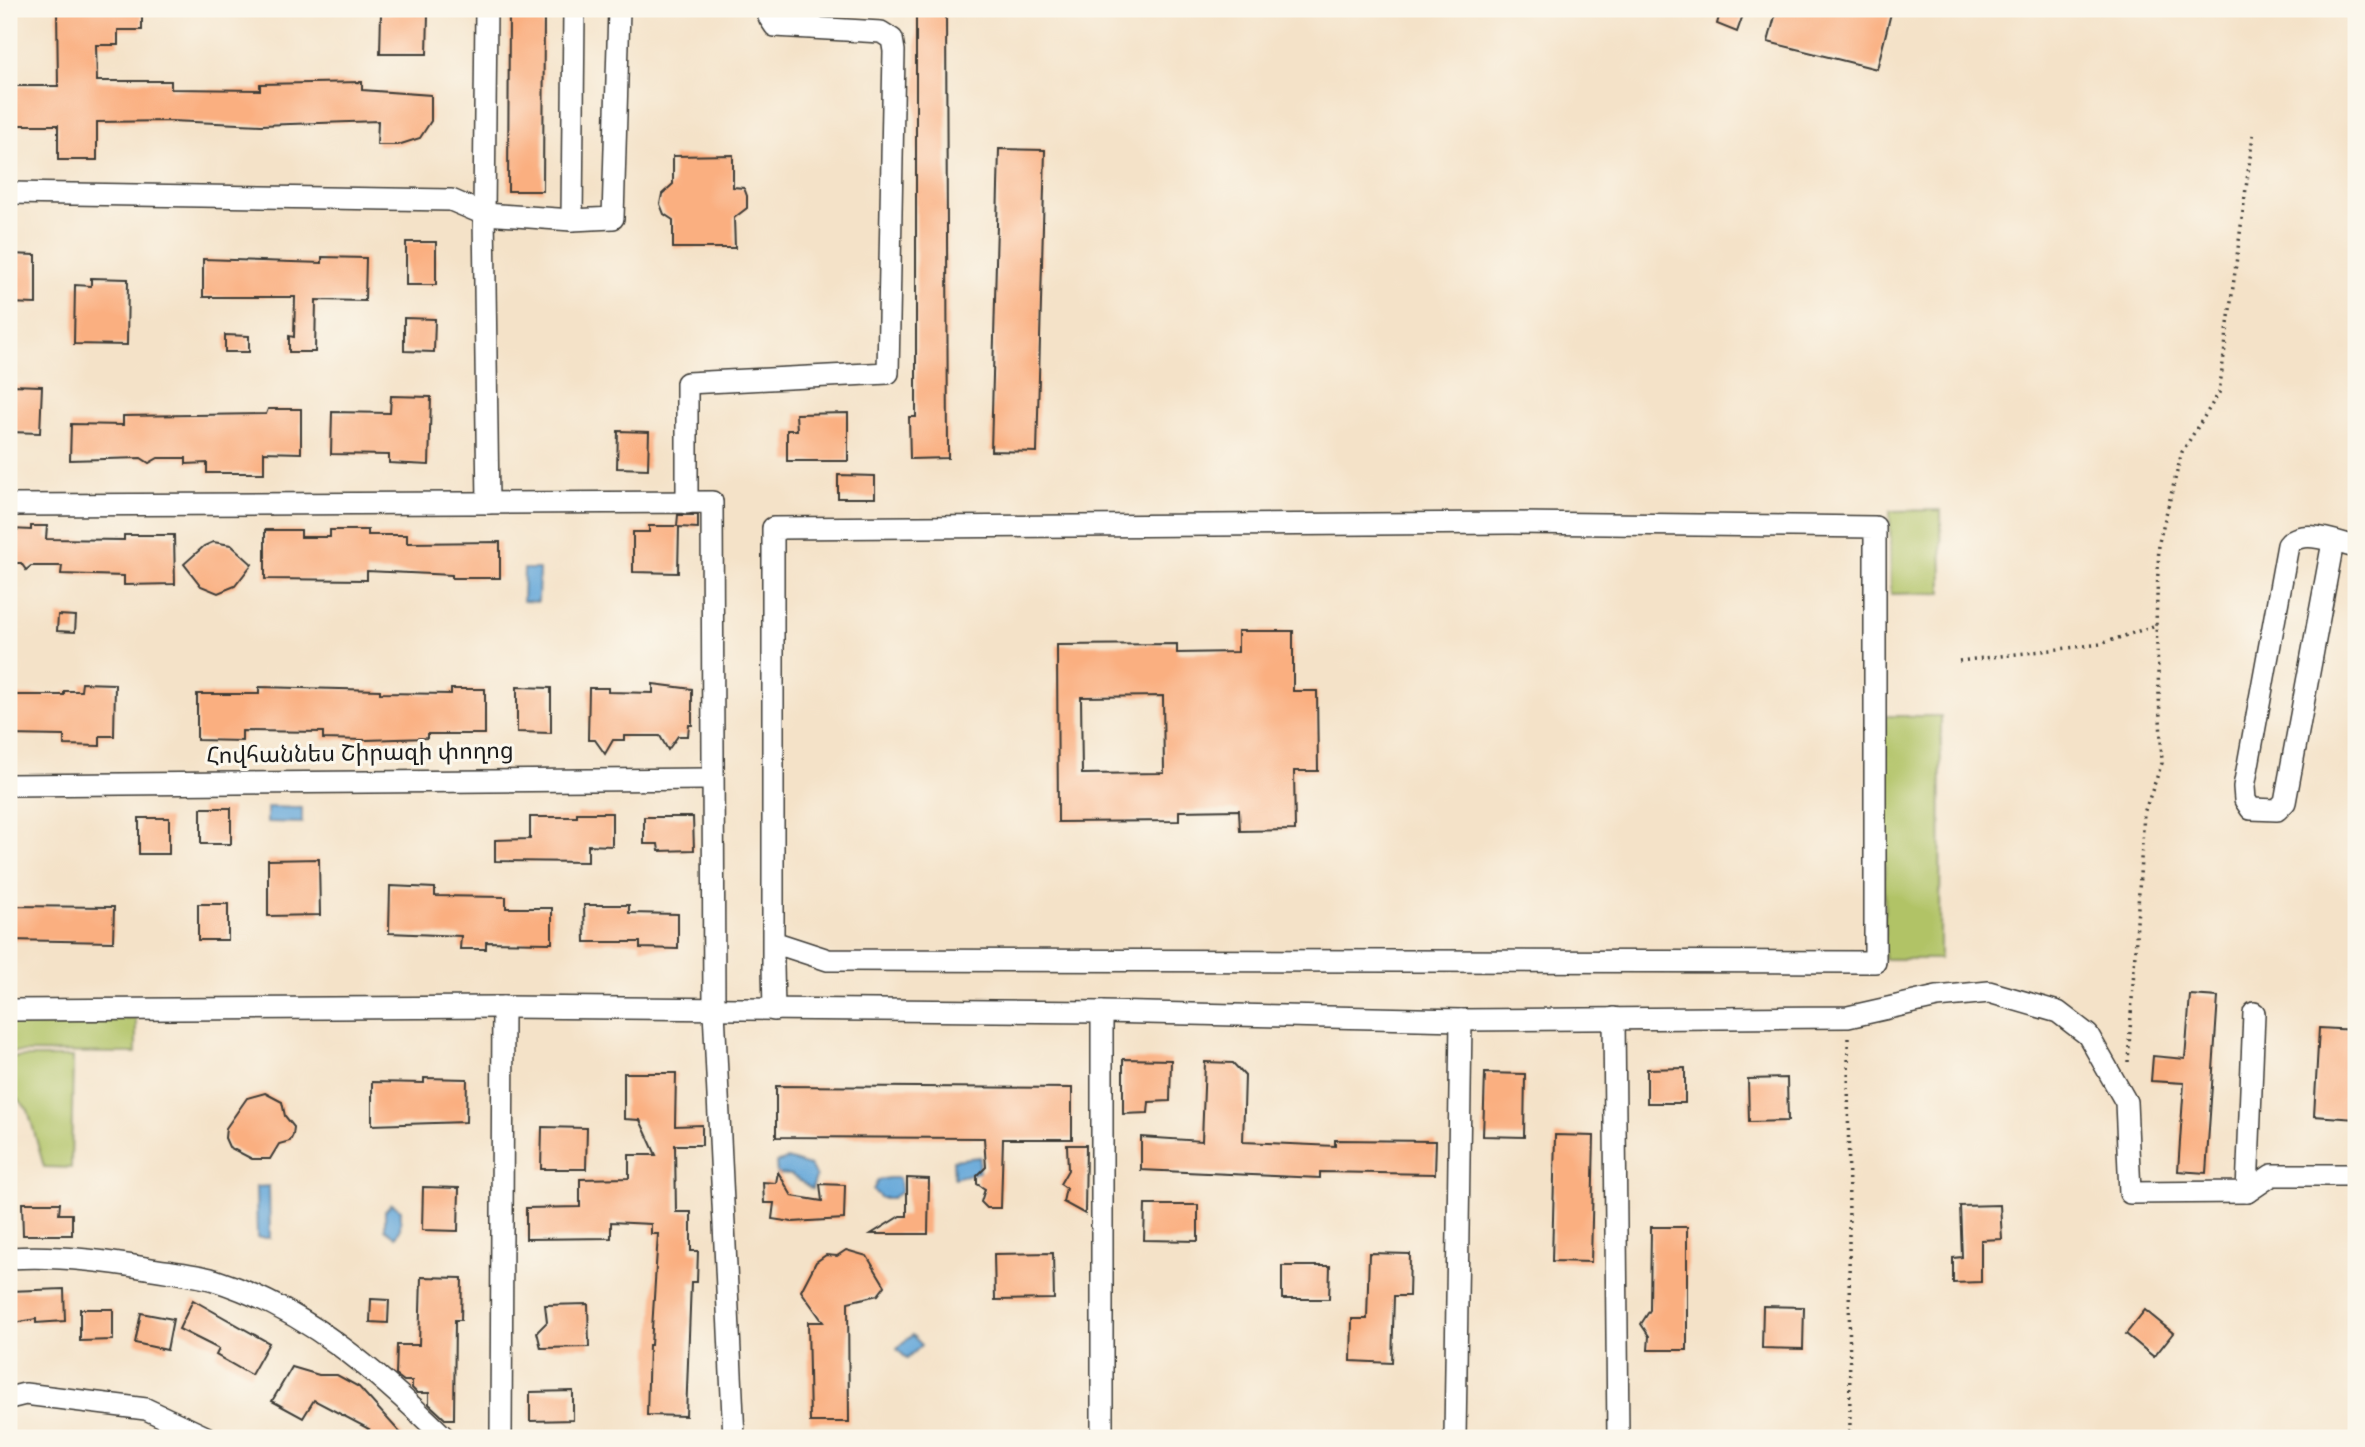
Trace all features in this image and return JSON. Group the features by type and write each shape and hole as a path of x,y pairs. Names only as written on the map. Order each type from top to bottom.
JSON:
{"street":[{"path":"486,9 484,214 488,503"},
{"path":"572,220 573,9"},
{"path":"9,193 451,200 484,214 572,220 613,218 616,210 619,9"},
{"path":"687,503 687,383 888,373 894,51 892,39 881,32 775,26 769,17 769,9"},
{"path":"9,505 712,502 714,1010 734,1438"},
{"path":"773,942 828,960 1875,962 1875,527 1510,523 773,528 773,942 774,1010"},
{"path":"2333,542 2285,802 2277,810 2251,808 2245,800 2244,787 2288,545 2304,536 2333,542 2356,547"},
{"name":"Հովհաննես Շիրազի փողոց","path":"9,785 712,779"},
{"path":"9,1010 503,1007 1102,1012 1461,1020 1848,1017 1937,997 1989,992 2057,1012 2088,1035 2126,1102 2130,1192 2247,1192 2272,1175 2356,1175"},
{"path":"501,1438 503,1007"},
{"path":"1102,1012 1102,1438"},
{"path":"2247,1192 2253,1013"},
{"path":"1614,1018 1618,1438"},
{"path":"1455,1438 1461,1020"},
{"path":"9,1258 39,1256 97,1259 211,1279 235,1287 271,1303 338,1342 405,1399 445,1438"},
{"path":"9,1398 25,1394 146,1409 208,1438"}],"path":[{"path":"2126,1102 2144,813 2162,763 2156,625 2159,542 2182,452 2219,393 2253,135"},
{"path":"1959,661 2101,644 2156,625"},
{"path":"1848,1017 1850,1438"}],"green space":[{"path":"1941,510 1942,593 1891,594 1890,511"},
{"path":"1885,716 1941,716 1940,959 1884,959"},
{"path":"9,1016 136,1018 136,1053 9,1052"},
{"path":"9,1057 73,1057 71,1168 44,1167 28,1110 9,1089"}],"water":[{"path":"524,569 539,569 538,602 523,601"},
{"path":"267,807 302,808 302,823 267,822"},
{"path":"980,1157 979,1172 954,1178 953,1160"},
{"path":"787,1159 810,1166 816,1177 812,1189 791,1175 777,1174 776,1163"},
{"path":"899,1178 901,1192 892,1198 881,1198 873,1190 878,1180"},
{"path":"269,1186 270,1238 257,1238 256,1187"},
{"path":"392,1204 401,1210 400,1230 396,1237 385,1229 385,1211"},
{"path":"912,1335 922,1345 907,1359 897,1349"}],"building":[{"path":"57,9 142,9 142,30 118,30 118,45 96,45 97,81 171,81 171,89 260,90 260,84 362,82 362,90 431,95 431,121 420,138 398,145 377,145 378,121 261,125 171,121 97,122 97,160 58,160 58,125 9,125 9,86 58,86"},
{"path":"509,9 544,9 543,191 508,191"},
{"path":"916,9 946,9 948,458 910,459 909,417 916,417"},
{"path":"1721,9 1745,9 1737,32 1717,24"},
{"path":"1777,9 1838,9 1857,13 1858,9 1892,9 1877,69 1768,42"},
{"path":"381,13 428,14 427,54 380,54"},
{"path":"999,149 1045,150 1037,452 991,451"},
{"path":"733,155 733,187 744,188 747,196 747,208 734,218 735,248 673,248 673,220 664,214 660,204 662,194 673,184 673,156"},
{"path":"406,242 436,242 436,285 406,285"},
{"path":"9,254 36,255 36,304 9,303"},
{"path":"322,257 366,258 365,301 316,300 315,352 289,352 289,336 294,337 295,297 203,297 203,259 322,263"},
{"path":"91,278 128,279 127,345 74,344 75,285 91,286"},
{"path":"404,318 435,319 434,352 404,351"},
{"path":"225,335 249,336 249,352 225,352"},
{"path":"10,385 42,386 40,433 9,432"},
{"path":"391,396 431,397 429,465 389,463 389,455 331,454 332,412 390,413"},
{"path":"268,409 301,409 301,453 264,452 264,473 207,473 207,463 186,464 186,458 158,458 149,463 141,458 70,460 71,424 123,425 123,416 266,414"},
{"path":"848,413 848,461 787,461 787,430 797,430 796,414"},
{"path":"618,431 649,432 648,469 617,468"},
{"path":"838,475 875,476 875,498 838,498"},
{"path":"678,515 698,515 698,528 679,527 678,573 633,572 633,532 649,532 649,526 677,526"},
{"path":"31,526 47,526 46,539 124,540 124,535 174,535 175,584 124,585 124,576 61,574 62,566 31,566 26,570 21,563 11,563 12,529 31,530"},
{"path":"265,530 301,530 301,537 330,537 330,530 368,530 368,535 407,535 407,543 500,542 500,578 452,578 452,575 367,571 367,580 265,579"},
{"path":"213,542 231,545 252,564 235,586 218,593 201,586 184,564 204,546"},
{"path":"58,615 76,616 75,632 57,631"},
{"path":"1238,631 1293,631 1293,691 1317,691 1318,771 1294,771 1295,830 1240,831 1239,810 1179,811 1179,821 1058,822 1057,645 1177,644 1177,653 1238,652","holes":["1163,696 1164,773 1082,774 1081,697"]},
{"path":"82,683 115,684 114,736 100,736 100,746 64,745 64,736 9,735 9,695 64,695 64,691 81,691"},
{"path":"653,684 692,689 692,725 689,725 688,736 678,736 668,750 660,736 624,736 624,740 613,740 605,754 595,740 588,740 589,688 608,688 608,692 653,693"},
{"path":"259,687 451,694 451,689 485,689 485,734 427,734 427,738 366,740 323,739 323,732 242,731 242,741 197,740 197,694 259,694"},
{"path":"517,687 551,688 551,733 517,732"},
{"path":"201,808 231,808 231,844 201,844"},
{"path":"577,813 612,813 612,846 588,845 588,862 495,861 495,840 530,839 530,817 577,817"},
{"path":"644,817 693,817 694,850 659,851 658,844 644,844"},
{"path":"139,818 169,818 169,854 139,854"},
{"path":"319,859 320,915 268,916 268,860"},
{"path":"390,886 435,888 435,896 506,897 506,908 552,908 552,943 486,942 486,949 460,949 461,936 389,933"},
{"path":"198,904 228,904 228,940 198,940"},
{"path":"584,905 629,905 629,913 678,914 678,949 640,948 640,942 585,942"},
{"path":"10,906 114,907 113,942 9,940"},
{"path":"2190,995 2218,997 2206,1173 2178,1171 2184,1083 2151,1081 2153,1056 2185,1059"},
{"path":"2319,1028 2356,1030 2356,1119 2314,1116"},
{"path":"1123,1059 1171,1060 1170,1101 1149,1102 1148,1113 1123,1114"},
{"path":"1205,1062 1233,1063 1245,1076 1243,1142 1335,1146 1335,1140 1436,1141 1435,1174 1320,1172 1320,1178 1141,1170 1141,1137 1202,1141"},
{"path":"1685,1068 1685,1103 1647,1103 1647,1069"},
{"path":"624,1073 676,1073 675,1126 702,1125 702,1145 675,1145 676,1212 691,1212 691,1251 698,1251 697,1282 691,1282 686,1416 647,1415 649,1345 658,1234 651,1234 651,1224 611,1222 611,1238 526,1239 526,1208 580,1207 580,1179 629,1178 629,1155 656,1155 640,1120 624,1119"},
{"path":"1485,1073 1525,1074 1524,1137 1483,1136"},
{"path":"424,1078 467,1079 466,1122 372,1125 372,1082 424,1083"},
{"path":"1787,1078 1788,1121 1749,1122 1748,1079"},
{"path":"776,1086 1072,1088 1072,1139 1003,1139 1001,1208 987,1208 981,1202 985,1189 977,1184 977,1176 986,1167 984,1138 776,1137"},
{"path":"265,1093 282,1102 285,1116 294,1127 293,1135 290,1141 279,1144 270,1159 252,1159 229,1147 225,1138 226,1128 247,1098"},
{"path":"542,1127 587,1128 586,1169 541,1169"},
{"path":"1555,1135 1594,1136 1591,1262 1552,1261"},
{"path":"1067,1145 1086,1145 1085,1214 1063,1202 1066,1188 1060,1184 1068,1170"},
{"path":"778,1172 792,1196 822,1201 820,1184 845,1185 844,1219 792,1222 772,1219 774,1203 764,1203 763,1182 776,1183"},
{"path":"907,1178 929,1179 928,1234 871,1234 900,1216 907,1216"},
{"path":"423,1187 459,1188 458,1231 422,1230"},
{"path":"22,1203 60,1203 59,1214 72,1214 72,1235 23,1235"},
{"path":"1145,1205 1198,1205 1198,1241 1144,1240"},
{"path":"2000,1205 2002,1239 1981,1240 1981,1282 1953,1283 1953,1258 1962,1257 1960,1206"},
{"path":"1651,1227 1687,1227 1687,1350 1648,1350 1649,1336 1641,1324 1650,1310"},
{"path":"846,1250 867,1256 885,1286 878,1295 848,1302 849,1422 810,1422 808,1322 823,1322 801,1291 816,1262 826,1255 837,1256"},
{"path":"1053,1253 1054,1299 995,1300 994,1254"},
{"path":"1369,1253 1410,1254 1409,1296 1394,1296 1392,1363 1351,1361 1352,1319 1367,1319"},
{"path":"1282,1266 1330,1266 1329,1299 1282,1299"},
{"path":"421,1277 462,1278 461,1320 455,1320 454,1419 445,1419 429,1404 429,1393 417,1393 412,1388 412,1381 404,1381 396,1375 397,1345 419,1345"},
{"path":"64,1289 65,1321 36,1323 36,1319 9,1324 9,1291"},
{"path":"371,1299 389,1300 388,1323 370,1322"},
{"path":"193,1300 269,1343 251,1375 216,1355 219,1349 179,1329"},
{"path":"588,1304 589,1347 541,1348 537,1332 547,1322 545,1305"},
{"path":"1763,1306 1804,1307 1803,1349 1762,1348"},
{"path":"80,1309 113,1309 113,1340 80,1341"},
{"path":"2145,1310 2173,1333 2154,1357 2126,1334"},
{"path":"141,1313 173,1319 167,1350 135,1343"},
{"path":"292,1367 319,1375 337,1375 359,1387 405,1438 359,1438 369,1429 314,1400 303,1418 272,1401"},
{"path":"573,1391 573,1420 530,1421 530,1392"}]}
